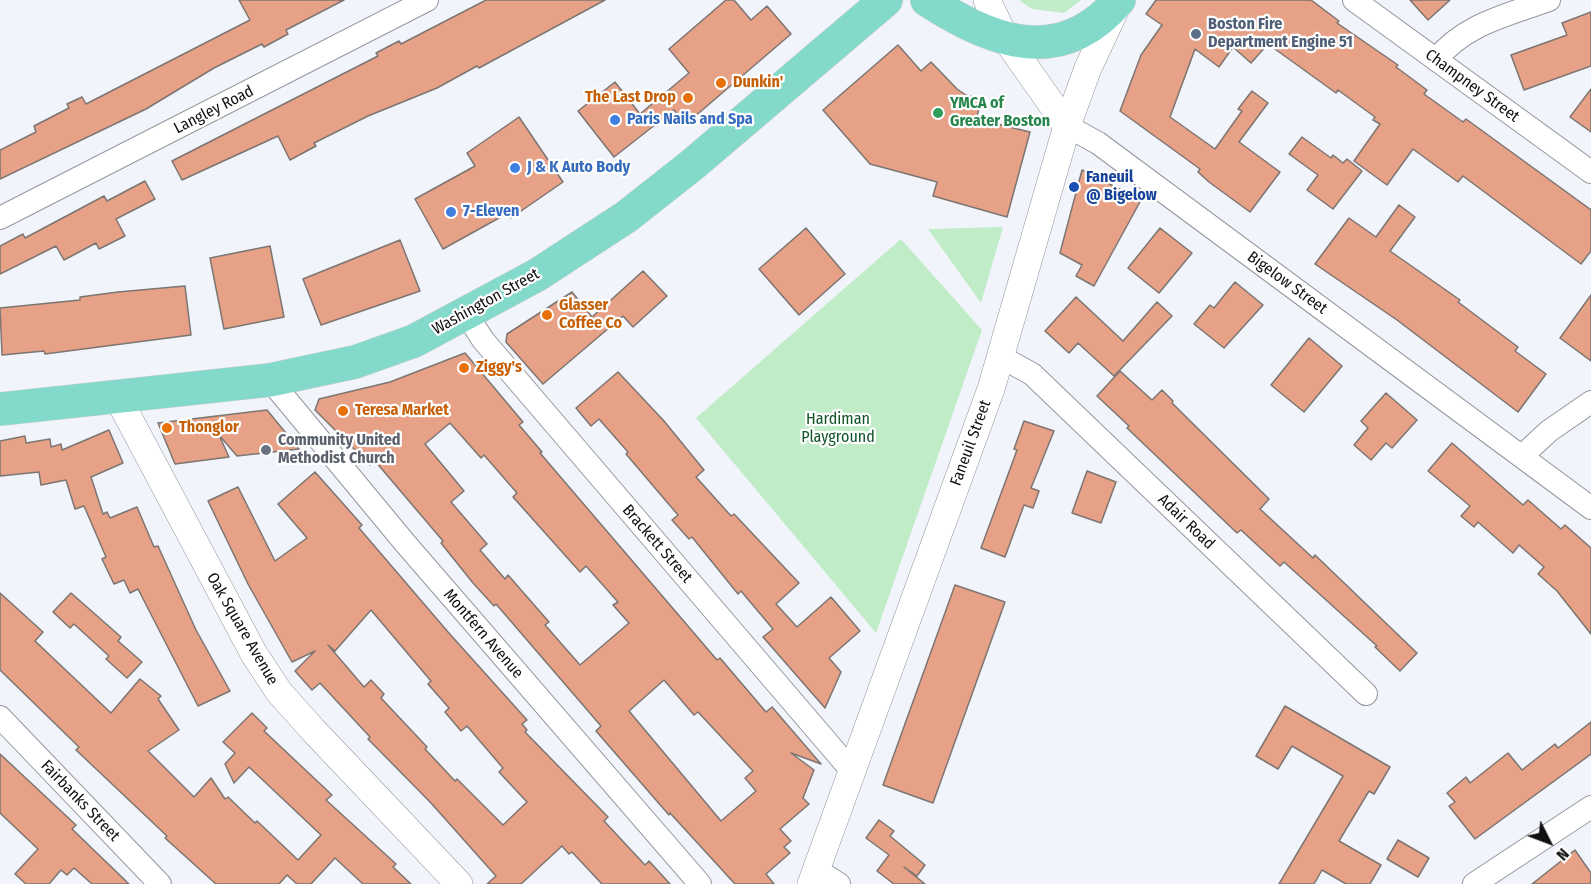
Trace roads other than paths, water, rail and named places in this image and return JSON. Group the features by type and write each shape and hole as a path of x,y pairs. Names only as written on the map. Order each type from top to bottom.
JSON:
{"main road":[{"name":"Washington Street","path":"0,409 270,380 376,355 414,341 546,270 633,211 692,165 886,0"},
{"path":"927,0 963,23 1005,38 1041,43 1065,39 1090,27 1120,0"}],"street":[{"name":"Langley Road","path":"0,219 427,0"},
{"name":"Bigelow Street","path":"987,0 1005,38 1067,126 1098,142 1591,508"},
{"name":"Faneuil Street","path":"822,879 851,770 1001,357 1067,126 1095,52 1120,0"},
{"name":"Champney Street","path":"1354,0 1591,172"},
{"path":"1436,60 1450,44 1472,28 1549,0"},
{"name":"Brackett Street","path":"466,315 521,384 851,770"},
{"name":"Adair Road","path":"1001,357 1032,374 1366,694"},
{"name":"Montfern Avenue","path":"270,380 405,543 700,884"},
{"name":"Oak Square Avenue","path":"117,396 254,654 279,692 459,884"},
{"path":"1522,456 1549,431 1591,402"},
{"name":"Fairbanks Street","path":"0,717 160,884"},
{"path":"1474,884 1591,807"}],"place":[{"name":"Boston Fire Department Engine 51","path":"1196,34"},
{"name":"Dunkin'","path":"721,83"},
{"name":"The Last Drop","path":"688,98"},
{"name":"YMCA of Greater Boston","path":"938,113"},
{"name":"Paris Nails and Spa","path":"615,120"},
{"name":"J & K Auto Body","path":"515,168"},
{"name":"Faneuil @ Bigelow","path":"1074,187"},
{"name":"7-Eleven","path":"451,212"},
{"name":"Glasser Coffee Co","path":"547,315"},
{"name":"Ziggy's","path":"464,368"},
{"name":"Teresa Market","path":"343,411"},
{"name":"Thonglor","path":"167,428"},
{"name":"Community United Methodist Church","path":"266,450"}],"park label":[{"name":"Hardiman Playground","path":"838,429"}]}
